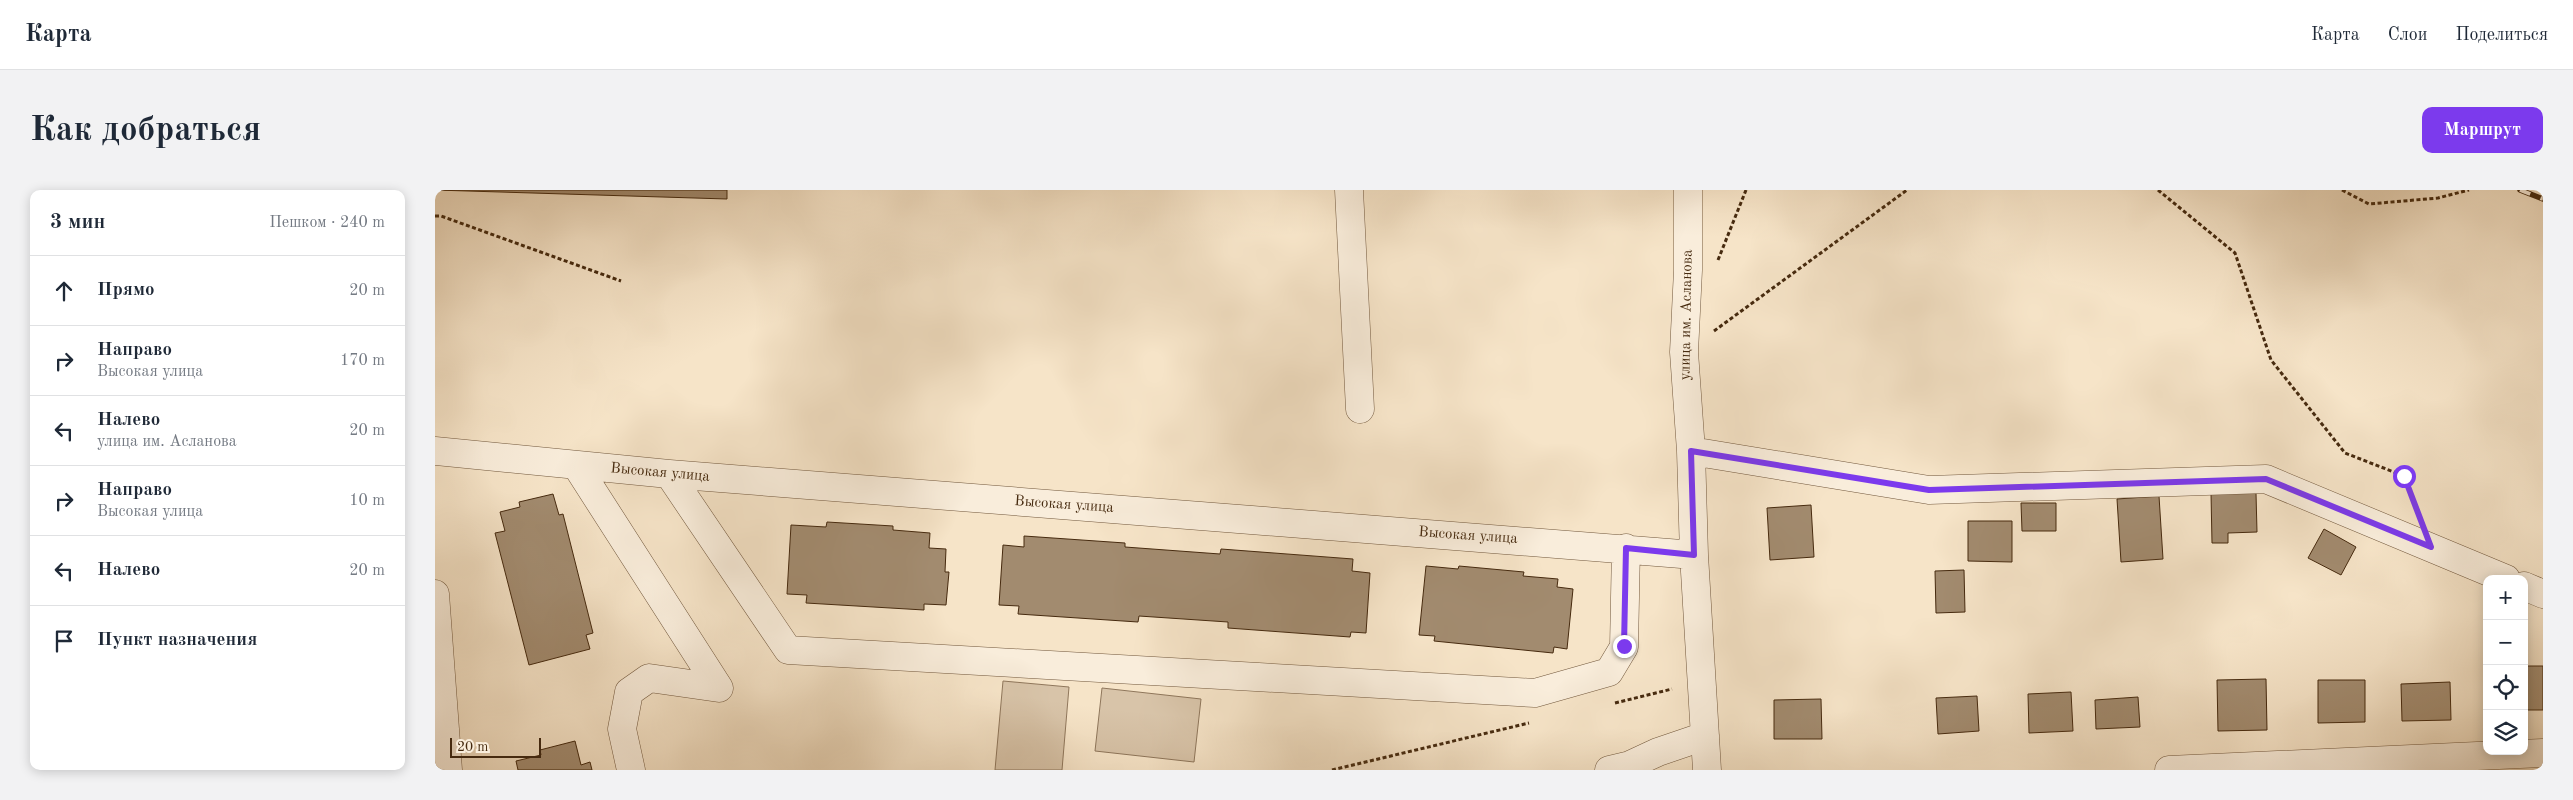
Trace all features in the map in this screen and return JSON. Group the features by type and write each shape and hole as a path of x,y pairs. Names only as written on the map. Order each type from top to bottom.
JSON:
{"street":[{"path":"1349,190 1360,409"},
{"name":"улица им. Асланова","path":"1688,190 1689,270 1684,352 1691,451 1694,555 1707,770"},
{"name":"Высокая улица","path":"435,451 669,474 1626,548 1694,555"},
{"path":"1691,451 1929,490 2266,479 2498,575"},
{"path":"575,465 719,688 649,678 629,692 622,729 631,770"},
{"path":"669,474 788,650 1535,693 1609,672 1624,646 1626,548"},
{"path":"2528,588 2543,594"},
{"path":"435,594 447,770"},
{"path":"1623,768 1658,752 1705,736"},
{"path":"2169,770 2543,753"}],"path":[{"path":"1684,352 1907,190"},
{"path":"2157,190 2235,253 2271,360 2345,453 2404,476 2431,547"},
{"path":"2342,190 2369,204 2438,198 2469,190"},
{"path":"435,216 441,216 621,281"},
{"path":"1613,703 1701,683"},
{"path":"1332,770 1536,722"}],"shaded area":[{"path":"1003,681 1069,687 1062,770 995,770"},
{"path":"1102,688 1201,699 1194,762 1095,751"}],"building":[{"path":"435,190 727,190 727,199"},
{"path":"2211,493 2256,493 2257,532 2228,533 2228,543 2212,543"},
{"path":"553,494 559,515 563,514 593,633 586,635 590,649 529,665 495,533 505,531 500,512 520,507 519,502"},
{"path":"2159,496 2163,559 2121,562 2117,499"},
{"path":"2021,503 2056,503 2056,531 2022,531"},
{"path":"1811,505 1814,557 1770,560 1767,508"},
{"path":"1968,521 2012,521 2012,562 1968,561"},
{"path":"827,522 893,526 893,530 930,533 929,548 946,549 945,572 949,572 946,605 924,604 924,610 806,603 807,595 787,594 791,525 826,527"},
{"path":"2324,529 2356,547 2341,575 2308,558"},
{"path":"1024,536 1125,543 1125,547 1220,554 1221,549 1353,559 1352,571 1370,573 1366,633 1351,632 1350,637 1228,628 1228,622 1139,616 1138,622 1018,614 1019,606 999,605 1003,545 1024,547"},
{"path":"1426,566 1458,569 1459,566 1524,572 1523,576 1558,579 1557,587 1573,589 1567,649 1554,647 1553,653 1434,641 1435,636 1419,635"},
{"path":"1964,570 1965,612 1936,613 1935,571"},
{"path":"2528,666 2543,666 2543,710 2528,710"},
{"path":"2266,679 2267,730 2218,731 2217,680"},
{"path":"2318,680 2365,680 2365,722 2318,723"},
{"path":"2450,682 2451,720 2402,721 2401,684"},
{"path":"2071,692 2073,731 2029,733 2028,694"},
{"path":"1977,696 1979,731 1938,734 1936,698"},
{"path":"2138,697 2140,727 2096,729 2095,700"},
{"path":"1821,699 1822,739 1774,739 1774,700"},
{"path":"575,741 581,765 590,762 592,770 518,770 516,761 541,755 540,750"}],"railway":[{"path":"2520,190 2543,199"}],"route":[{"path":"1624,646 1626,548 1694,555 1691,451 1929,490 2266,479 2431,547 2404,476"}]}
